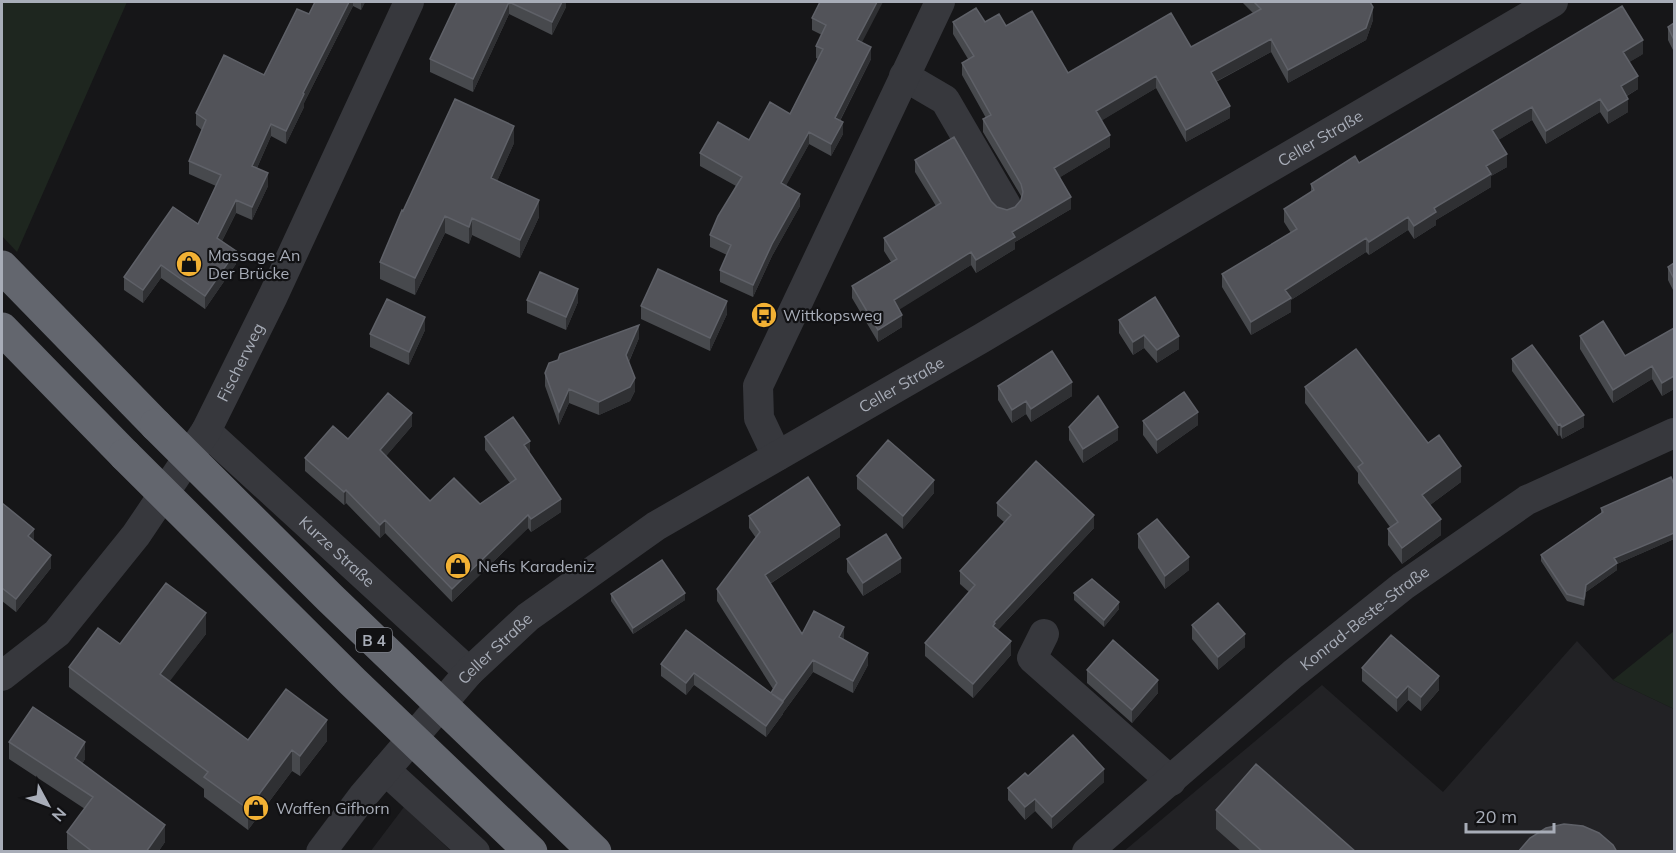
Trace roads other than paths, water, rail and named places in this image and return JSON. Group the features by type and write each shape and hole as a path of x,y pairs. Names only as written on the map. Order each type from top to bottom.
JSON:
{"highway":[{"name":"B 4","path":"2,267 156,425 330,598 595,852"},
{"name":"B 4","path":"2,329 353,682 531,852"}],"street":[{"name":"Fischerweg","path":"2,676 57,633 136,535 206,431 273,296 409,2"},
{"path":"777,456 759,418 758,386 940,2"},
{"name":"Celler Straße","path":"321,852 385,770 469,672 528,617 662,538 777,456 1553,2"},
{"path":"904,76 945,100 1006,205"},
{"name":"Kurze Straße","path":"206,431 469,672"},
{"name":"Konrad-Beste-Straße","path":"1087,852 1293,674 1379,604 1506,513 1527,501 1674,433"},
{"path":"1044,634 1032,658 1171,781"},
{"path":"385,770 475,852"}],"place":[{"name":"Massage An Der Brücke","path":"189,264"},
{"name":"Wittkopsweg","path":"764,315"},
{"name":"Nefis Karadeniz","path":"458,566"},
{"name":"Waffen Gifhorn","path":"256,808"}]}
